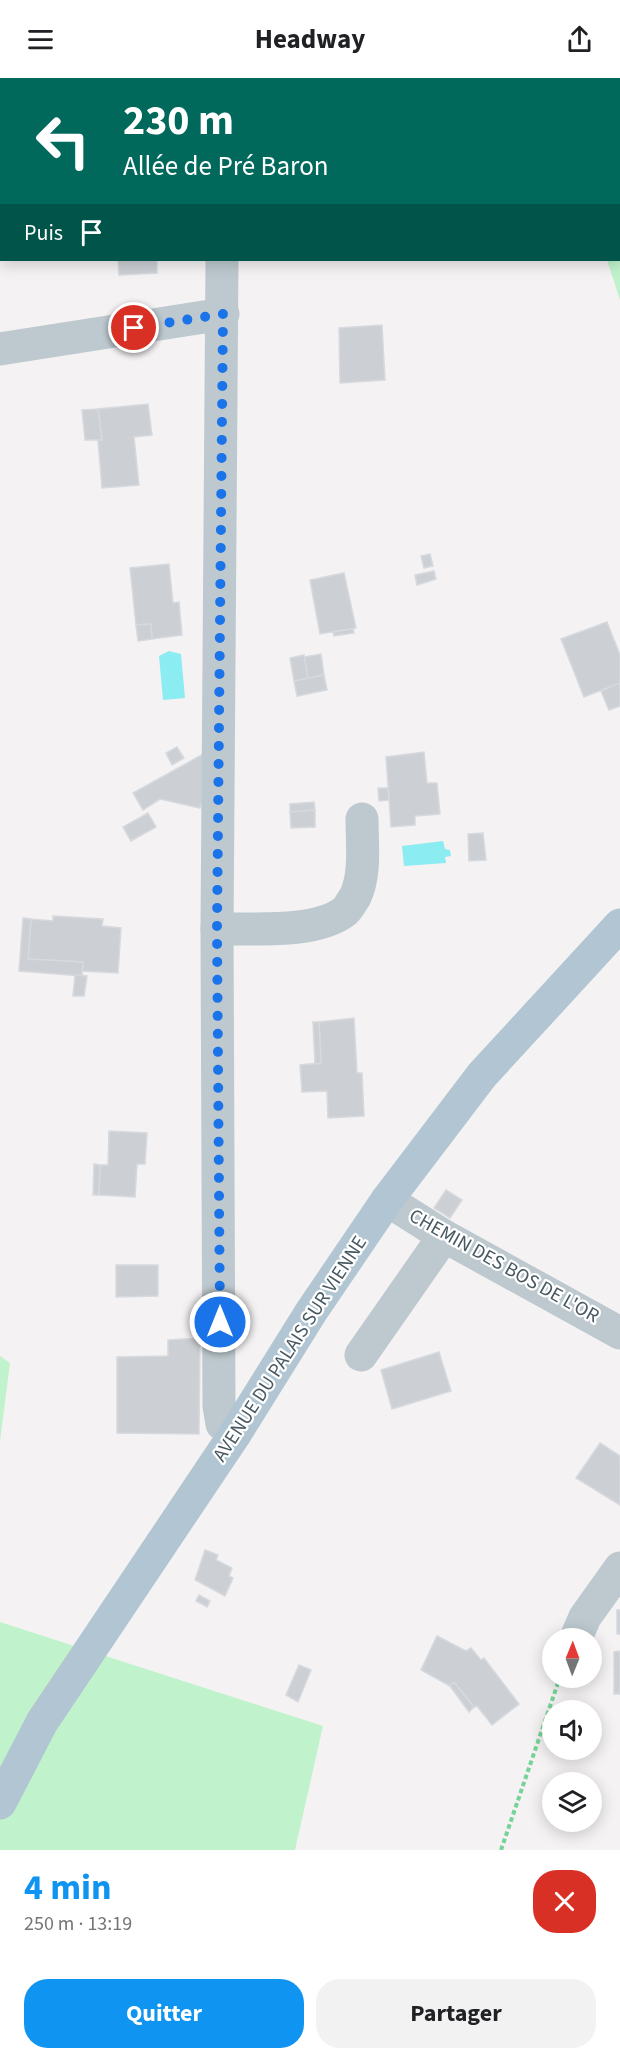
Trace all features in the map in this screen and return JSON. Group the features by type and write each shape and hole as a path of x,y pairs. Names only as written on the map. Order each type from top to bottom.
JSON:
{"main road":[{"name":"AVENUE DU PALAIS SUR VIENNE","path":"0,1803 42,1722 235,1434 311,1312 387,1200 482,1075 620,925"}],"street":[{"path":"222,261 217,929 219,1406 222,1424 235,1434"},
{"path":"0,350 223,314"},
{"path":"217,929 299,926 326,920 346,911 356,895 362,868 362,819"},
{"name":"CHEMIN DES BOS DE L'OR","path":"387,1200 444,1236 620,1333"},
{"path":"361,1355 444,1236"},
{"path":"580,1628 585,1617 620,1568"}],"path":[{"path":"501,1850 556,1688"}],"green space":[{"path":"607,261 620,261 620,300"},
{"path":"0,1356 10,1363 0,1441"},
{"path":"0,1622 323,1726 295,1850 0,1850"}],"water":[{"path":"169,651 181,654 185,698 163,700 159,656"},
{"path":"443,841 445,849 450,850 451,856 445,857 446,863 404,866 402,846"}],"building":[{"path":"118,261 157,261 157,273 119,275"},
{"path":"382,325 385,380 340,383 339,328"},
{"path":"148,404 152,435 134,437 139,485 102,488 98,440 102,440 98,409"},
{"path":"98,409 102,440 85,440 82,410"},
{"path":"430,554 433,566 424,568 421,556"},
{"path":"169,564 173,603 179,602 182,635 152,639 151,624 136,625 130,568"},
{"path":"434,571 436,579 417,585 415,575"},
{"path":"344,573 356,628 320,634 310,580"},
{"path":"607,622 620,655 620,683 584,697 561,639"},
{"path":"151,624 152,639 138,641 136,625"},
{"path":"353,629 354,633 334,636 333,632"},
{"path":"321,654 324,675 308,679 304,657"},
{"path":"304,655 308,679 294,681 290,658"},
{"path":"324,675 327,690 297,696 294,681"},
{"path":"620,683 620,706 609,710 601,691"},
{"path":"177,747 184,758 172,765 166,753"},
{"path":"207,752 206,790 200,808 160,799 143,810 133,793"},
{"path":"424,752 427,783 437,783 440,814 415,816 415,825 391,827 386,757"},
{"path":"378,788 388,788 389,800 379,801"},
{"path":"314,802 315,810 290,812 290,804"},
{"path":"315,810 315,827 291,828 290,812"},
{"path":"148,813 156,827 131,841 123,827"},
{"path":"483,833 486,860 469,861 468,834"},
{"path":"53,916 103,919 102,926 121,928 118,973 82,971 83,962 28,959 31,919 53,921"},
{"path":"23,918 31,919 28,959 83,962 82,976 19,971"},
{"path":"75,975 87,976 84,996 73,996"},
{"path":"354,1018 357,1073 362,1073 364,1116 328,1118 327,1091 302,1092 300,1065 321,1063 319,1022"},
{"path":"313,1022 319,1022 321,1063 315,1064"},
{"path":"109,1131 147,1133 145,1164 137,1164 135,1197 99,1195 100,1165 108,1165"},
{"path":"94,1164 100,1165 99,1195 93,1195"},
{"path":"446,1190 462,1200 450,1218 434,1208"},
{"path":"116,1265 158,1265 158,1296 116,1297"},
{"path":"200,1338 199,1434 117,1433 117,1357 168,1356 168,1340"},
{"path":"439,1352 451,1391 392,1409 381,1370"},
{"path":"600,1443 620,1456 620,1505 576,1478"},
{"path":"205,1550 218,1555 216,1560 232,1568 229,1576 233,1578 225,1596 195,1580"},
{"path":"199,1595 210,1601 207,1607 196,1601"},
{"path":"617,1610 620,1610 620,1634 617,1634"},
{"path":"437,1636 466,1651 471,1648 481,1660 484,1658 519,1704 492,1725 454,1682 450,1686 421,1670"},
{"path":"620,1651 620,1694 614,1694 614,1652"},
{"path":"299,1665 311,1670 298,1702 286,1695"},
{"path":"454,1682 474,1707 469,1712 450,1686"}],"route":[{"path":"134,328 223,314 217,929 220,1322"}]}
